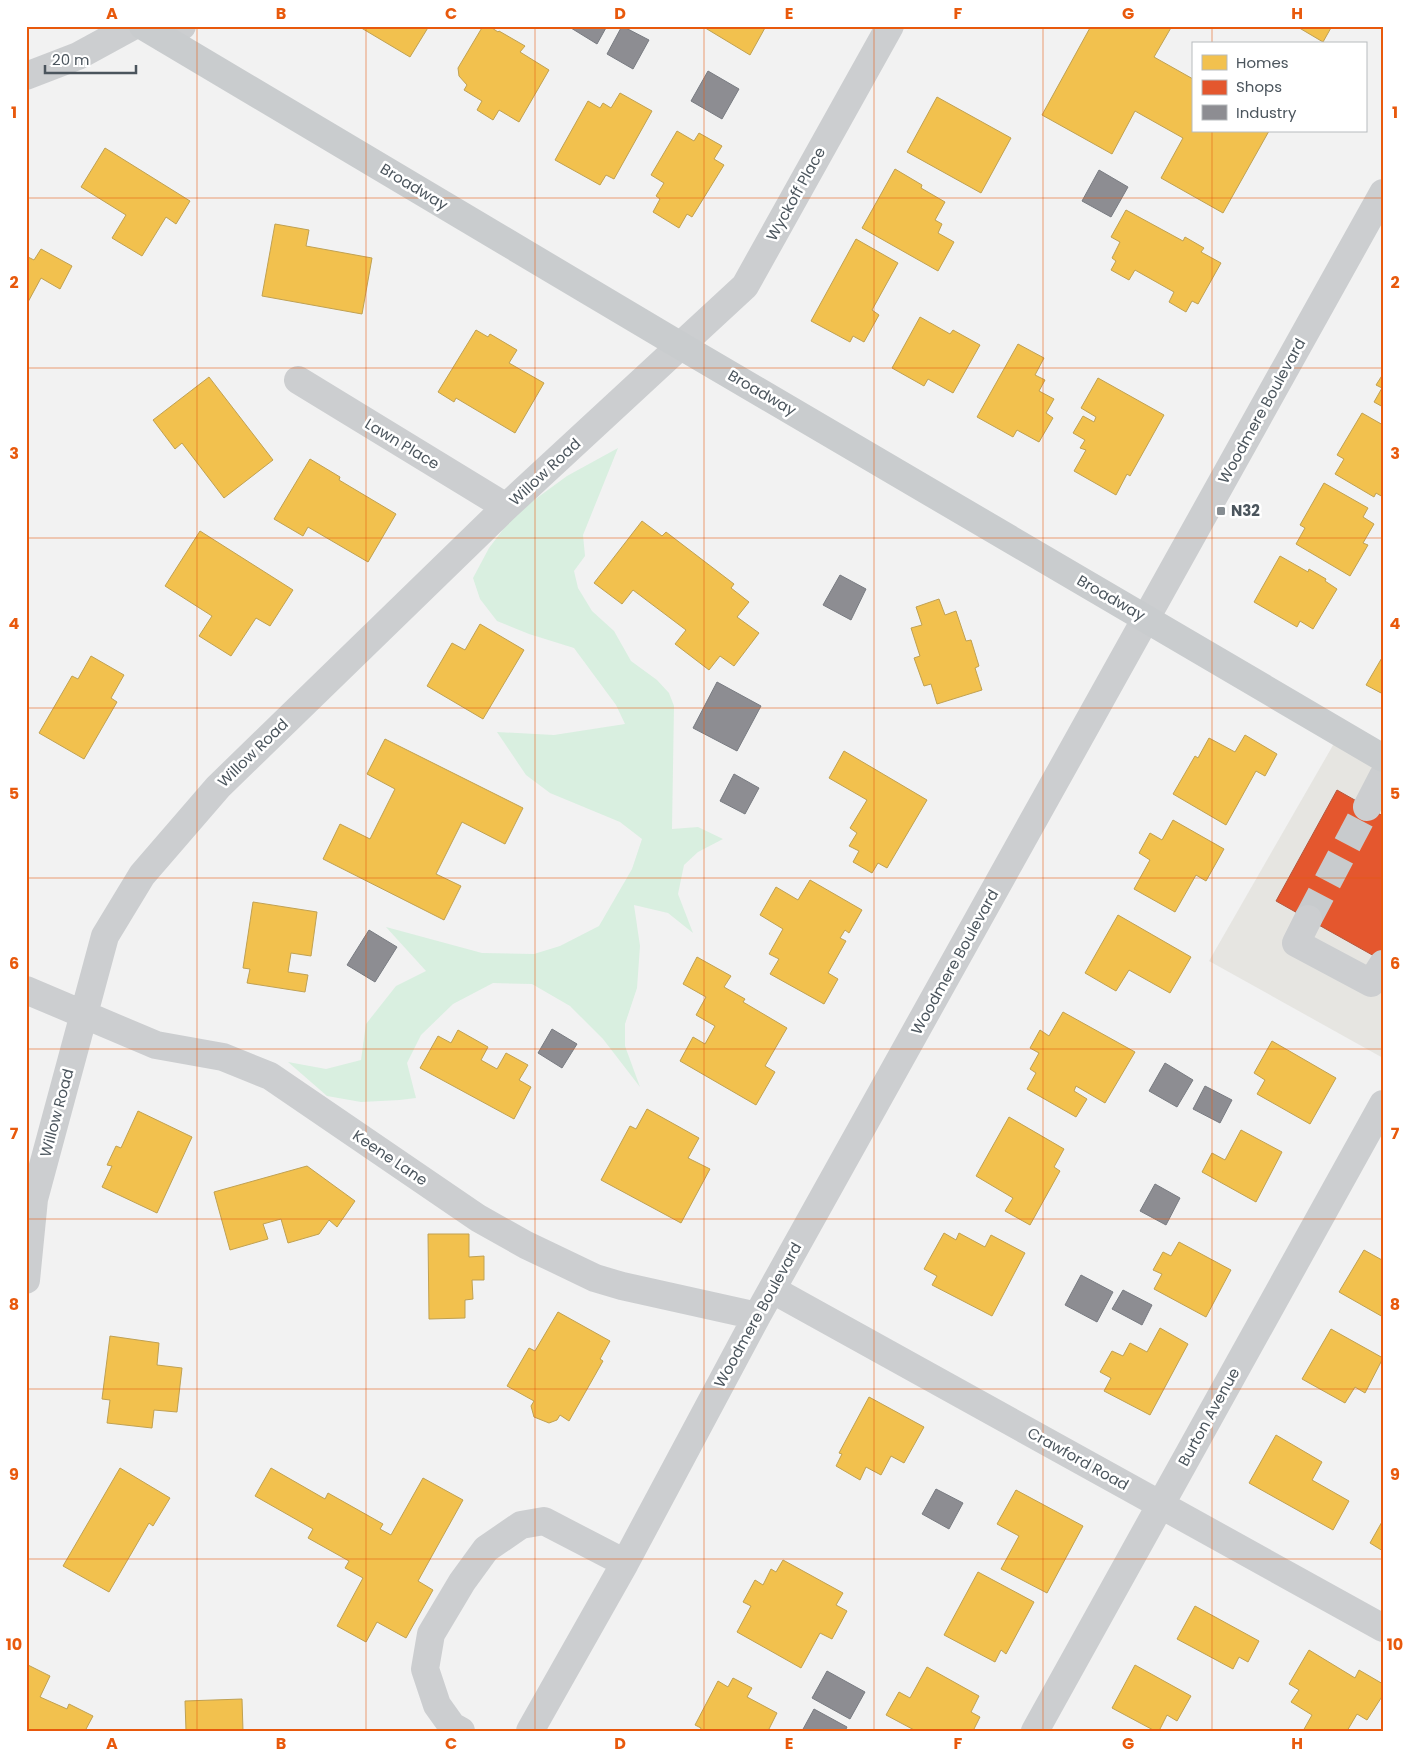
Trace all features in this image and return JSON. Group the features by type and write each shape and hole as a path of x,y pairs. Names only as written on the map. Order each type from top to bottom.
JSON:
{"main road":[{"name":"Broadway","path":"163,30 681,346 1383,758"}],"street":[{"path":"26,76 78,56 133,26"},
{"name":"Wyckoff Place","path":"681,346 745,286 890,26"},
{"name":"Woodmere Boulevard","path":"530,1731 625,1563 757,1316 1380,203"},
{"name":"Willow Road","path":"26,1280 34,1198 105,936 142,875 218,787 506,507 681,346"},
{"name":"Lawn Place","path":"298,380 506,507"},
{"path":"1367,807 1383,776"},
{"path":"1308,919 1296,944 1371,983 1383,964"},
{"name":"Keene Lane","path":"26,990 156,1045 223,1057 270,1076 478,1218 526,1245 595,1278 622,1286 757,1316"},
{"name":"Burton Avenue","path":"1035,1731 1383,1104"},
{"name":"Crawford Road","path":"772,1290 1383,1628"},
{"path":"461,1731 452,1726 437,1705 426,1669 431,1634 462,1582 486,1549 521,1525 544,1521 625,1563"}],"shaded area":[{"path":"1340,733 1383,758 1383,1058 1209,961"}],"green space":[{"path":"618,448 583,535 585,556 574,571 578,588 592,611 614,631 631,661 657,680 669,693 674,706 672,829 698,827 723,839 698,852 684,865 678,894 693,933 668,913 634,905 640,946 637,988 625,1024 625,1046 640,1087 603,1039 570,1006 532,984 493,983 453,1004 421,1035 407,1063 416,1098 361,1102 327,1096 288,1062 326,1069 361,1060 366,1024 396,986 426,971 386,927 482,953 534,954 560,946 599,926 632,869 642,839 620,822 550,793 526,775 497,732 554,735 625,724 616,705 574,648 529,634 497,621 480,599 473,578 489,548 515,514 567,476"}],"building: Homes":[{"path":"358,26 429,26 410,57"},
{"path":"483,26 489,26 525,46 520,52 549,70 519,122 499,110 493,120 477,110 482,101 464,90 467,85 459,76 458,68"},
{"path":"702,26 766,26 750,55"},
{"path":"1091,26 1172,26 1154,57 1192,78 1192,132 1268,132 1223,213 1161,178 1183,138 1135,111 1112,154 1042,115"},
{"path":"1296,26 1332,26 1323,42"},
{"path":"620,93 652,111 614,179 606,175 600,185 555,160 588,101 600,108 603,103 611,108"},
{"path":"937,97 1011,138 981,193 907,152"},
{"path":"677,131 694,141 699,133 722,146 714,159 724,165 692,217 687,214 679,228 653,212 660,199 656,196 664,183 651,175"},
{"path":"105,148 190,201 176,224 166,217 142,256 112,238 126,215 81,187"},
{"path":"895,169 922,185 921,188 945,202 935,220 942,224 938,233 954,242 938,271 862,228"},
{"path":"1126,210 1183,241 1185,237 1204,248 1201,252 1221,263 1198,304 1192,301 1186,312 1169,302 1174,292 1135,270 1129,280 1111,270 1116,261 1112,258 1120,242 1111,237"},
{"path":"275,224 309,230 306,246 372,258 362,314 262,296"},
{"path":"856,239 898,263 872,310 879,315 864,342 853,336 850,342 811,321"},
{"path":"41,249 72,266 60,289 41,278 28,302 26,302 26,256 34,260"},
{"path":"920,317 950,334 953,330 980,345 953,393 928,379 924,386 892,368"},
{"path":"476,330 488,337 490,334 517,350 509,363 544,383 515,433 456,398 454,402 438,392"},
{"path":"1018,344 1044,358 1035,375 1045,380 1039,391 1054,399 1046,413 1053,418 1039,442 1017,430 1013,437 977,417"},
{"path":"1383,374 1383,407 1374,402 1382,388 1376,385"},
{"path":"209,377 273,460 224,498 182,443 175,449 153,420"},
{"path":"1098,378 1164,415 1130,476 1127,474 1116,495 1074,471 1086,450 1080,448 1085,440 1073,433 1083,416 1094,422 1096,417 1081,408"},
{"path":"1362,413 1383,425 1383,497 1376,493 1374,497 1335,474 1344,459 1337,455"},
{"path":"310,459 340,477 339,480 396,514 368,562 308,527 303,536 274,519"},
{"path":"1324,483 1368,508 1363,517 1374,524 1363,543 1368,545 1350,576 1296,544 1305,528 1300,525"},
{"path":"642,521 662,536 666,532 734,584 731,588 749,602 737,617 759,633 734,666 720,656 709,670 675,644 686,630 633,590 622,604 594,583"},
{"path":"200,531 293,590 270,626 256,618 231,656 199,636 212,616 165,586"},
{"path":"1280,556 1308,572 1309,569 1326,579 1325,581 1337,589 1313,629 1300,621 1297,627 1254,602"},
{"path":"939,599 945,615 956,611 966,641 971,640 979,666 975,668 982,690 937,704 931,684 924,686 914,658 920,656 911,628 922,625 916,607"},
{"path":"480,624 524,650 483,719 427,686 452,643 465,650"},
{"path":"91,656 124,675 111,698 117,702 84,759 39,733 72,676 78,679"},
{"path":"1383,656 1383,694 1366,685"},
{"path":"1245,735 1277,754 1265,776 1256,771 1226,825 1173,794 1195,756 1198,758 1209,738 1235,752"},
{"path":"385,739 523,808 505,844 462,822 436,874 461,886 444,920 323,859 340,824 370,839 395,789 367,774"},
{"path":"844,751 927,800 887,868 878,863 872,873 853,862 859,851 849,846 857,833 850,828 867,800 829,778"},
{"path":"1173,820 1224,849 1206,881 1196,875 1175,912 1134,889 1150,860 1139,853 1150,833 1162,840"},
{"path":"810,880 862,910 849,933 845,930 840,938 846,941 828,973 838,979 824,1004 770,974 779,959 769,954 783,929 760,915 776,887 798,900"},
{"path":"253,902 317,912 311,956 291,953 288,972 308,975 305,992 247,983 250,969 243,968"},
{"path":"1118,915 1191,957 1170,993 1129,970 1116,991 1085,973"},
{"path":"697,957 731,976 724,987 745,999 743,1002 787,1028 765,1066 775,1072 756,1105 680,1061 693,1037 705,1044 715,1026 696,1015 706,997 683,984"},
{"path":"1063,1012 1135,1052 1105,1103 1076,1086 1074,1091 1087,1099 1076,1117 1027,1089 1036,1073 1030,1069 1039,1053 1030,1048 1040,1030 1049,1036"},
{"path":"458,1030 488,1047 481,1060 497,1069 506,1053 528,1065 519,1080 531,1087 514,1119 420,1068 438,1036 451,1043"},
{"path":"1272,1041 1336,1078 1310,1124 1257,1094 1265,1080 1254,1073"},
{"path":"647,1109 699,1138 688,1158 710,1169 681,1223 601,1180 630,1126 636,1129"},
{"path":"138,1111 192,1137 157,1213 102,1187 112,1166 107,1165 116,1146 121,1148"},
{"path":"1009,1117 1064,1149 1054,1167 1060,1171 1030,1225 1005,1211 1013,1198 976,1176"},
{"path":"1241,1130 1282,1152 1256,1202 1202,1172 1212,1153 1225,1160"},
{"path":"307,1166 355,1201 337,1227 329,1220 319,1234 288,1243 281,1219 263,1224 268,1239 230,1250 214,1192"},
{"path":"944,1233 956,1240 959,1233 985,1247 991,1235 1025,1253 992,1316 932,1285 937,1276 924,1269"},
{"path":"428,1234 469,1234 469,1257 484,1256 484,1280 472,1280 473,1299 465,1300 465,1318 429,1319"},
{"path":"1179,1242 1231,1270 1206,1317 1154,1289 1162,1274 1153,1270 1163,1252 1171,1256"},
{"path":"1364,1250 1383,1259 1383,1317 1339,1292"},
{"path":"558,1312 610,1341 600,1359 603,1361 569,1421 560,1415 557,1420 549,1423 534,1417 531,1406 534,1401 507,1386 529,1348 535,1351"},
{"path":"1160,1328 1188,1344 1150,1415 1104,1391 1111,1378 1100,1372 1112,1351 1123,1356 1130,1343 1147,1352"},
{"path":"1331,1329 1383,1358 1365,1393 1355,1387 1345,1403 1302,1379"},
{"path":"110,1336 159,1343 157,1365 182,1368 177,1412 154,1410 152,1428 107,1423 110,1400 102,1399"},
{"path":"869,1397 924,1427 904,1463 891,1456 881,1475 866,1467 860,1480 836,1466 842,1454 839,1453"},
{"path":"1276,1435 1322,1462 1312,1480 1349,1501 1333,1530 1249,1483"},
{"path":"120,1468 170,1498 153,1526 149,1523 109,1592 63,1566"},
{"path":"271,1468 325,1499 328,1493 383,1524 380,1529 391,1535 423,1478 463,1500 418,1581 433,1590 406,1638 377,1622 366,1642 337,1626 363,1578 345,1568 349,1561 308,1538 313,1529 255,1496"},
{"path":"1016,1490 1083,1526 1047,1593 1001,1569 1019,1536 997,1524"},
{"path":"1383,1520 1383,1551 1370,1543"},
{"path":"783,1560 843,1593 836,1605 847,1611 832,1639 820,1633 801,1668 737,1632 751,1606 743,1602 755,1580 763,1585 771,1569 776,1572"},
{"path":"978,1572 1034,1602 1006,1654 1001,1650 995,1662 944,1635"},
{"path":"1195,1606 1259,1641 1248,1662 1239,1657 1233,1669 1177,1639"},
{"path":"1309,1650 1355,1678 1359,1670 1383,1684 1383,1695 1367,1720 1357,1714 1347,1731 1303,1731 1312,1715 1291,1702 1299,1690 1289,1684"},
{"path":"26,1664 50,1676 40,1697 67,1709 69,1704 93,1716 85,1731 26,1731"},
{"path":"1135,1665 1191,1696 1177,1721 1167,1715 1159,1731 1155,1731 1112,1708"},
{"path":"927,1667 979,1696 971,1712 980,1717 973,1731 916,1731 886,1715 899,1692 910,1698"},
{"path":"733,1678 752,1688 747,1697 777,1713 768,1731 700,1731 701,1728 695,1725 718,1681 728,1687"},
{"path":"242,1699 243,1731 186,1731 185,1701"}],"building: Shops":[{"path":"1337,790 1383,816 1383,961 1276,901"}],"building: Industry":[{"path":"572,26 607,26 597,44 571,28"},
{"path":"622,26 649,40 633,69 607,54"},
{"path":"708,71 739,89 722,119 691,101"},
{"path":"1099,170 1128,187 1111,217 1082,201"},
{"path":"840,575 866,589 851,620 823,605"},
{"path":"717,682 761,706 737,751 693,728"},
{"path":"734,774 759,788 745,814 720,801"},
{"path":"369,930 397,947 375,982 347,965"},
{"path":"552,1029 577,1044 562,1068 538,1053"},
{"path":"1165,1063 1193,1080 1177,1107 1149,1091"},
{"path":"1205,1086 1232,1100 1220,1123 1193,1109"},
{"path":"1155,1184 1180,1198 1166,1225 1140,1211"},
{"path":"1081,1275 1113,1292 1097,1322 1065,1305"},
{"path":"1123,1290 1152,1305 1142,1325 1112,1309"},
{"path":"936,1489 963,1503 949,1529 922,1514"},
{"path":"827,1671 865,1692 850,1719 812,1698"},
{"path":"814,1709 847,1727 845,1731 802,1731"}],"tunnel":[{"path":"1308,919 1367,807"}],"place":[{"name":"N32","path":"1221,511"}]}
